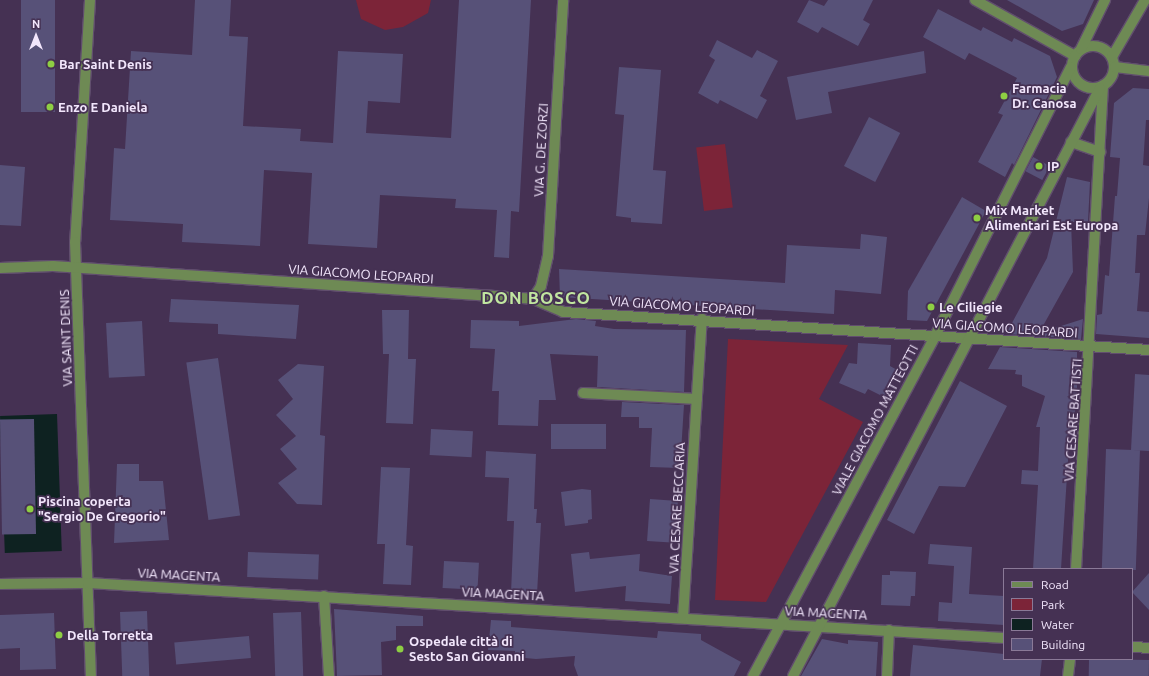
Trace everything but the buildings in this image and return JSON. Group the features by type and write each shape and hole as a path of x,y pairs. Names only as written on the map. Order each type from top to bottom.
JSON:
{"street":[{"name":"VIA SAINT DENIS","path":"90,0 76,268 91,676"},
{"name":"VIA G. DE ZORZI","path":"533,299 541,286 548,256 563,0"},
{"path":"793,676 1071,142 1102,87 1112,78 1115,67 1112,57 1104,49 1093,46 1078,52 975,0"},
{"path":"1102,87 1080,85 1071,67 1105,0"},
{"path":"1112,57 1145,0"},
{"name":"VIALE GIACOMO MATTEOTTI","path":"753,676 935,336 1071,67"},
{"path":"1115,67 1149,71"},
{"name":"VIA CESARE BATTISTI","path":"1076,568 1091,347 1102,87"},
{"path":"1071,142 1100,152"},
{"name":"VIA GIACOMO LEOPARDI","path":"0,268 76,268 533,299 563,312 1149,350"},
{"name":"VIA CESARE BECCARIA","path":"683,618 702,320"},
{"path":"582,393 697,399"},
{"name":"VIA MAGENTA","path":"0,584 88,582 820,625 1003,638"},
{"path":"324,596 329,676"},
{"path":"886,676 889,630"},
{"path":"1133,647 1149,648"},
{"path":"1068,676 1070,660"}],"green space":[{"path":"356,0 431,0 428,13 403,27 385,30 361,19"},
{"path":"725,144 733,208 704,211 696,148"},
{"path":"728,339 848,345 819,399 863,422 766,602 715,600"}],"water":[{"name":"Piscina coperta \"Sergio De Gregorio\"","path":"57,414 62,551 5,553 0,416"}],"place":[{"name":"Bar Saint Denis","path":"51,64"},
{"name":"Farmacia Dr. Canosa","path":"1004,96"},
{"name":"Enzo E Daniela","path":"50,107"},
{"name":"IP","path":"1039,166"},
{"name":"Mix Market Alimentari Est Europa","path":"977,218"},
{"name":"Le Ciliegie","path":"931,307"},
{"name":"Piscina coperta \"Sergio De Gregorio\"","path":"30,509"},
{"name":"Della Torretta","path":"59,635"},
{"name":"Ospedale città di Sesto San Giovanni","path":"400,649"}],"district":[{"name":"DON BOSCO","path":"536,298"}]}
